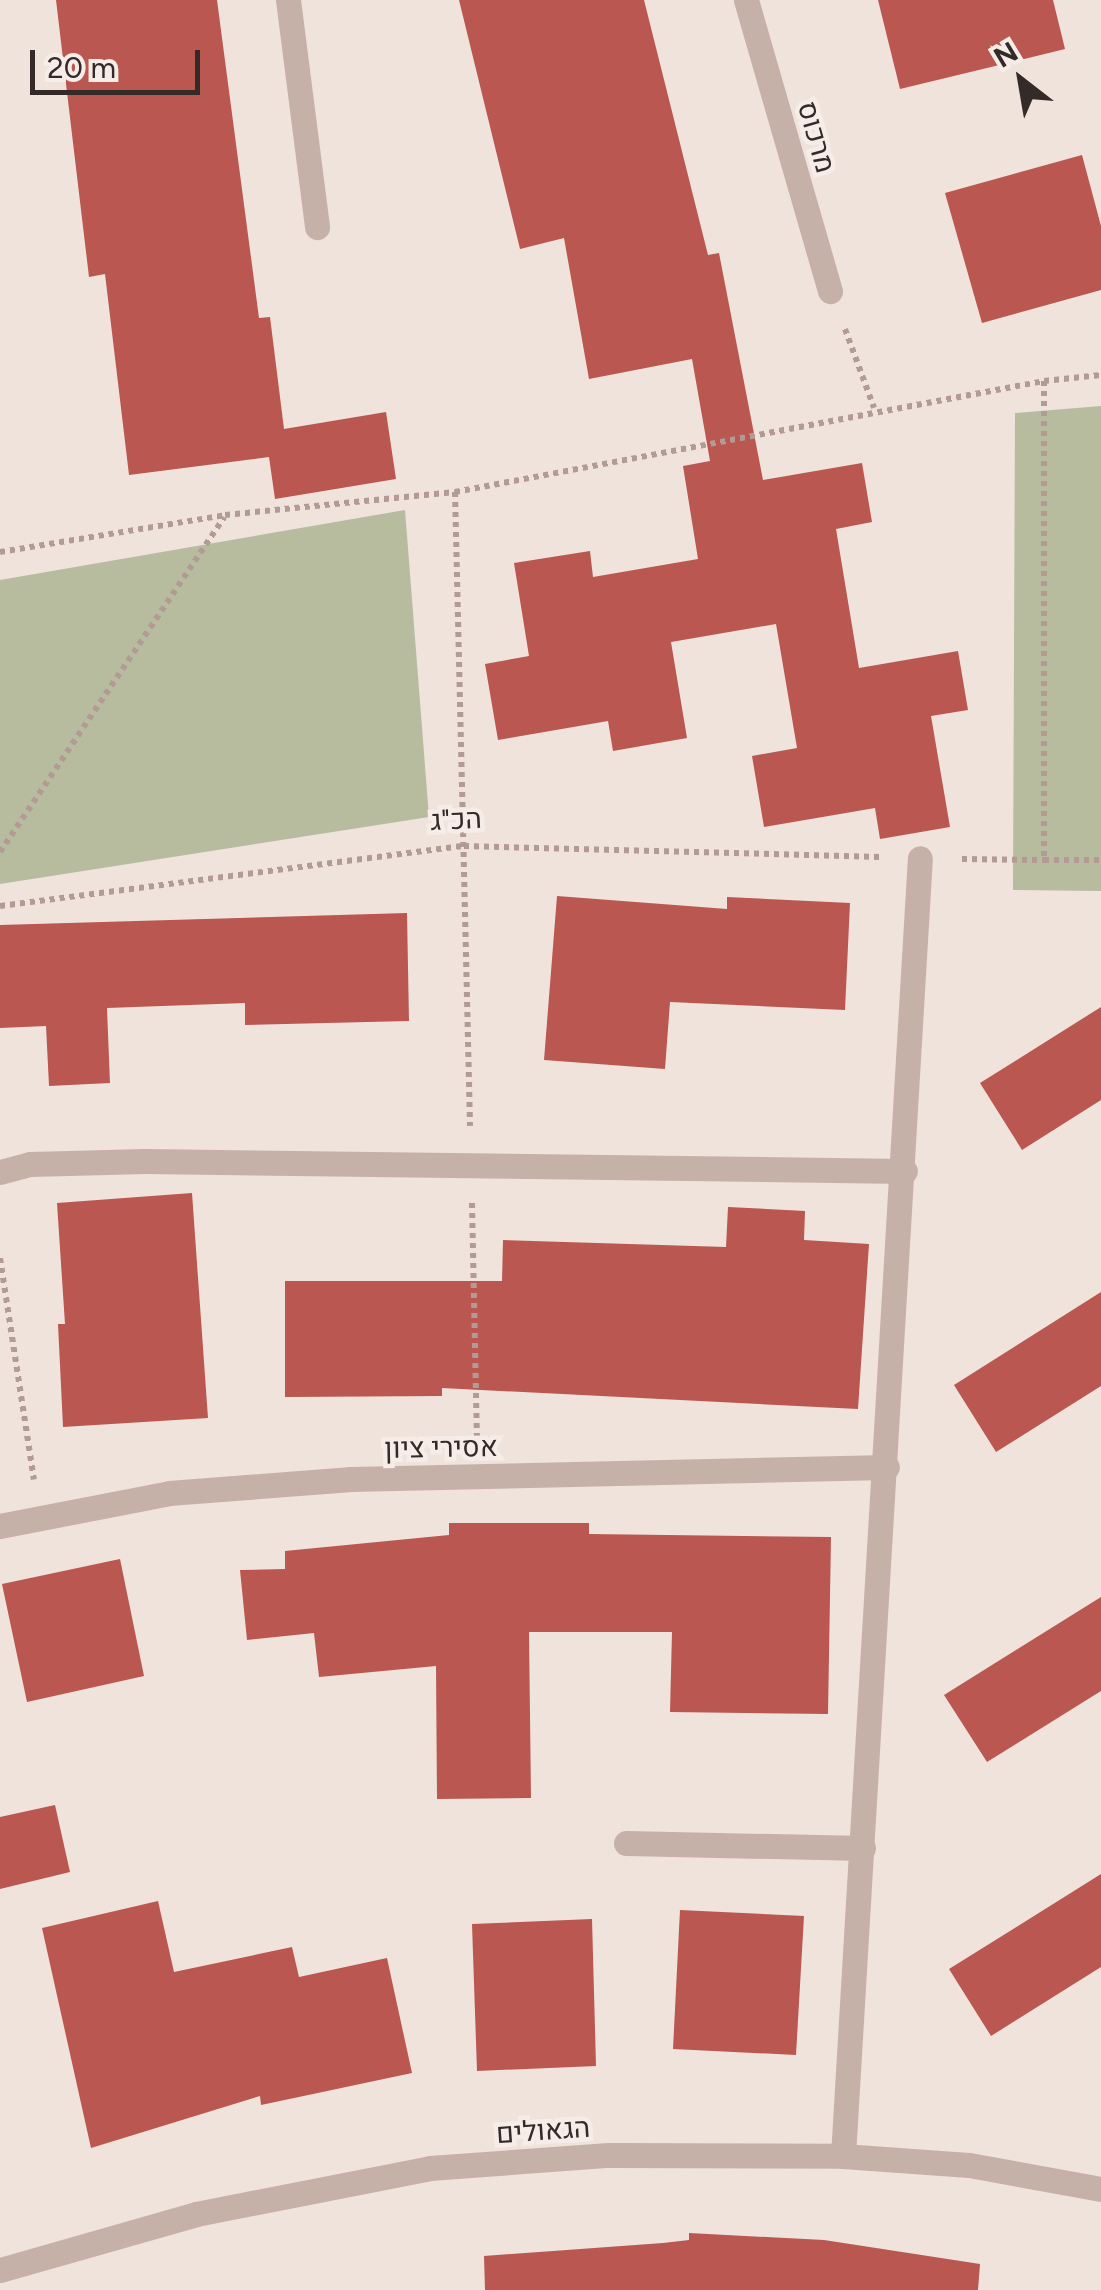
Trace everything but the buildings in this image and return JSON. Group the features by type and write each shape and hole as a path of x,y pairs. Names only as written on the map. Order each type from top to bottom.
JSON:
{"street":[{"path":"288,0 317,227"},
{"name":"מרכוס","path":"746,0 830,291"},
{"path":"844,2156 888,1467 920,858"},
{"path":"0,1172 30,1164 145,1161 905,1171"},
{"name":"אסירי ציון","path":"0,1526 169,1492 478,1477 888,1467"},
{"path":"626,1844 863,1848"},
{"name":"הגאולים","path":"0,2270 196,2214 430,2168 609,2155 844,2156 969,2165 1101,2189"}],"path":[{"path":"830,291 874,408"},
{"path":"0,552 225,515 455,492 874,408 1101,375"},
{"path":"1044,381 1044,860"},
{"path":"455,492 478,1477"},
{"path":"0,852 225,515"},
{"name":"הכ\"ג","path":"0,906 464,846 1101,860"},
{"path":"0,1258 40,1516"}],"green space":[{"path":"1101,406 1101,891 1013,890 1015,413"},
{"path":"405,510 429,817 0,884 0,580"}]}
